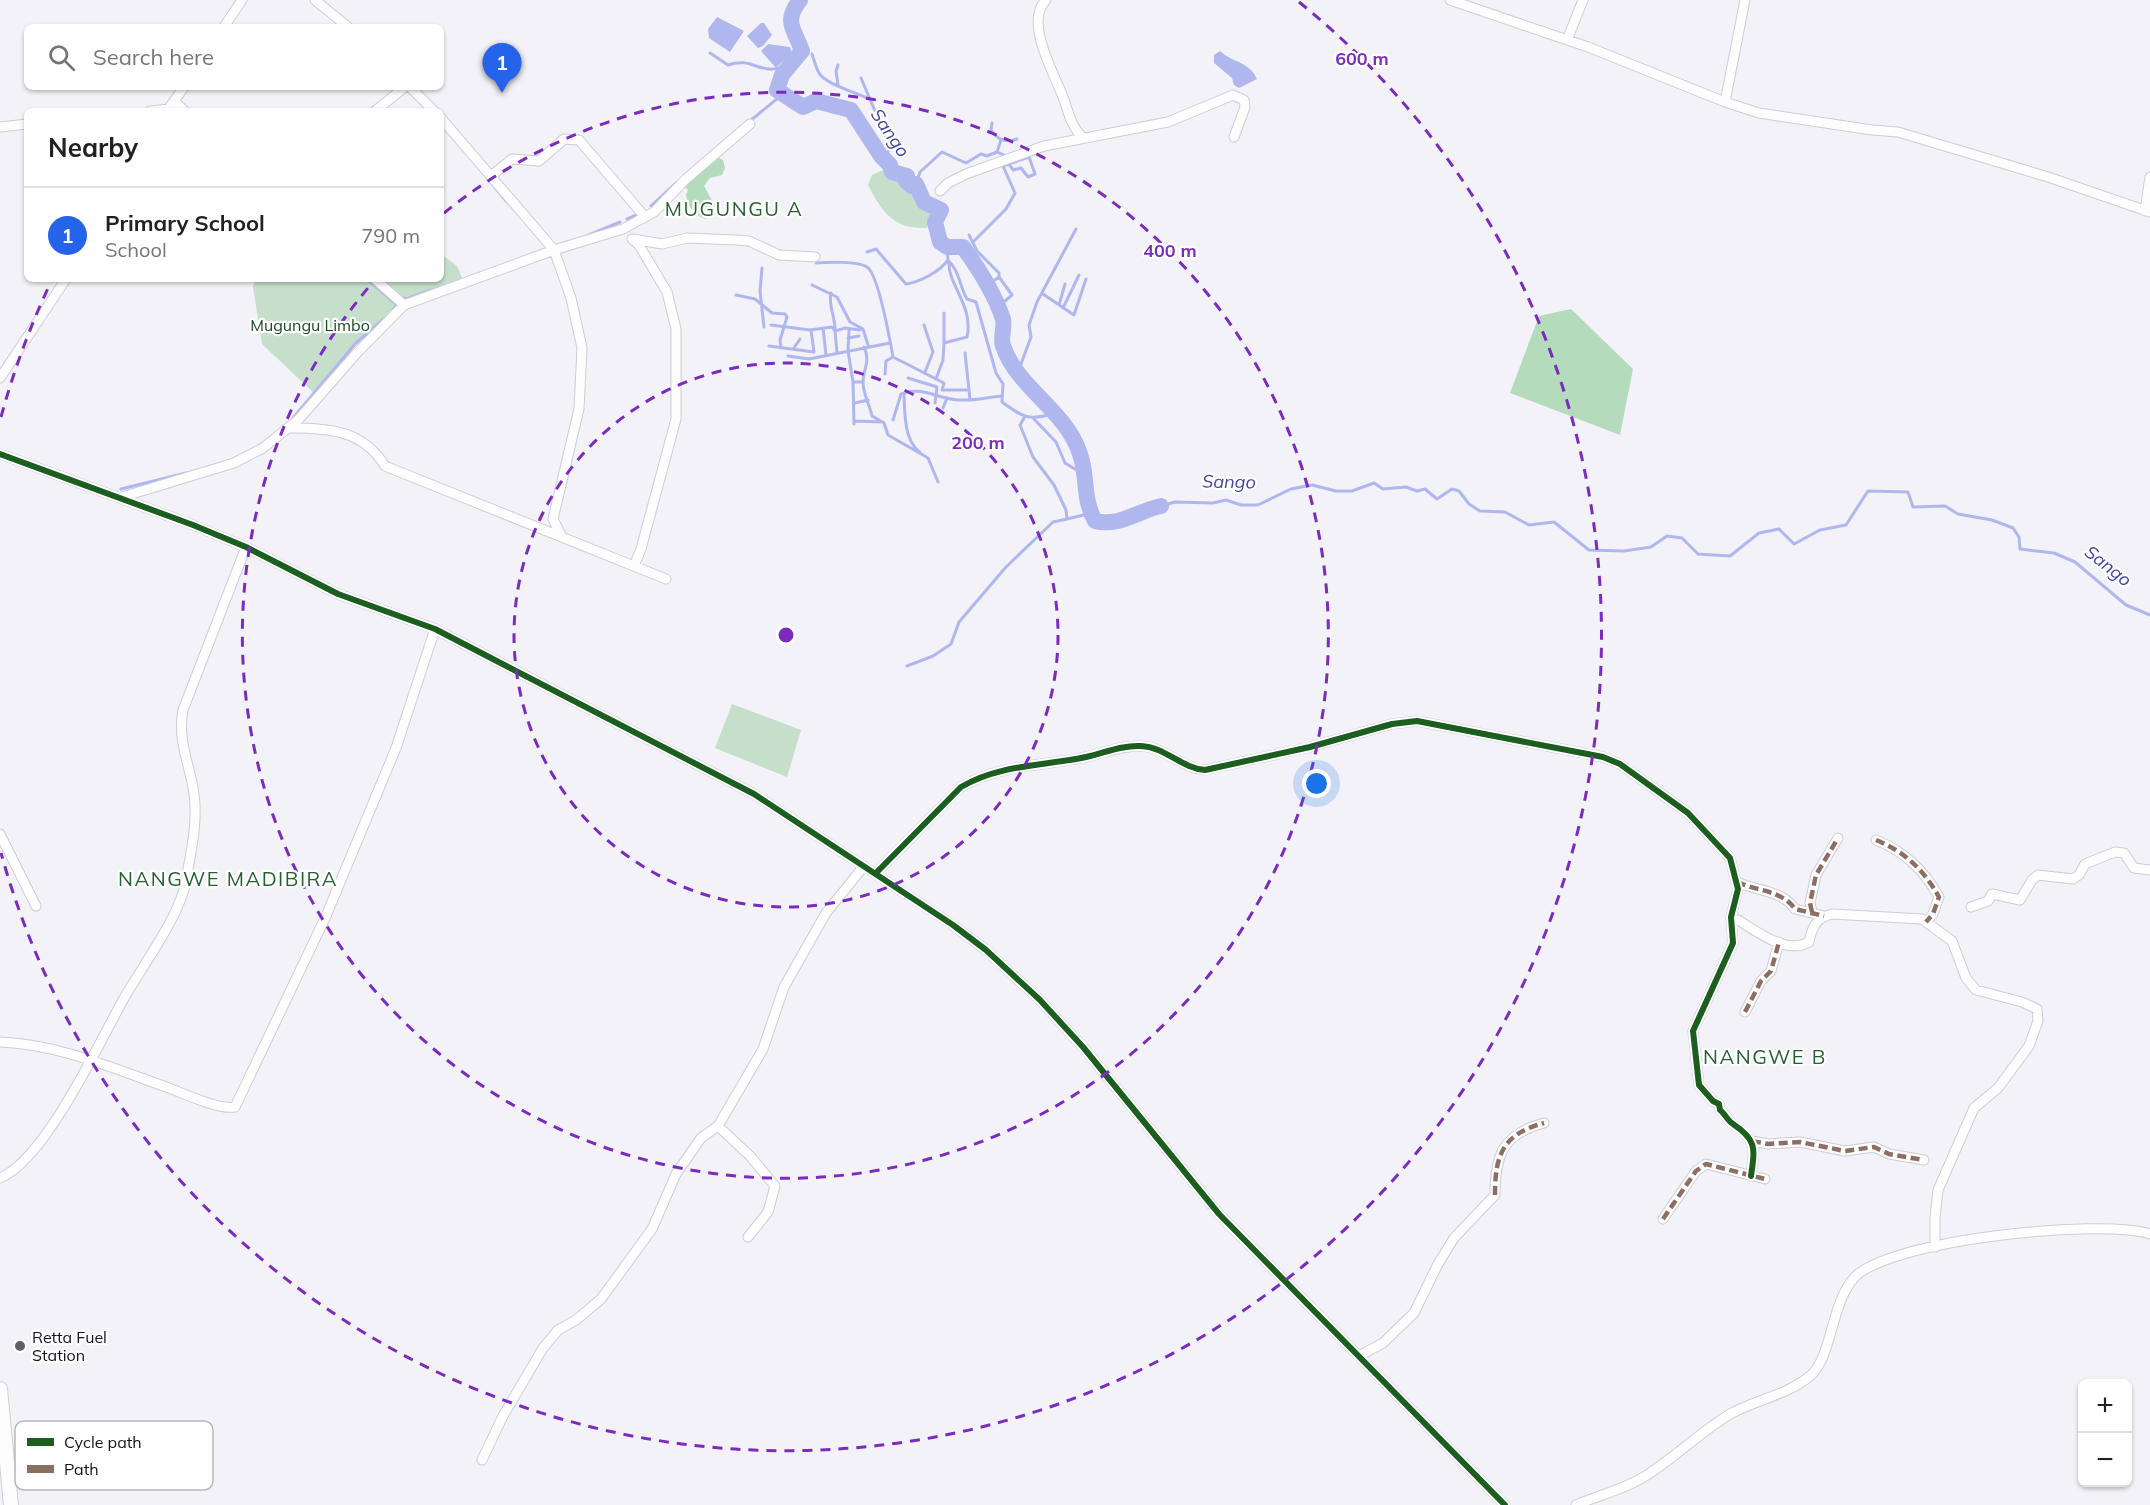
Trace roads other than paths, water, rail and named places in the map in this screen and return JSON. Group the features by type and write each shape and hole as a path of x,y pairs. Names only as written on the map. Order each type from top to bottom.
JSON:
{"main road":[{"path":"0,1389 10,1505"}],"street":[{"path":"226,24 242,0"},
{"path":"315,0 344,24"},
{"path":"1046,0 1040,6 1038,21 1044,51 1063,96 1073,128 1083,138"},
{"path":"1450,0 1567,40 1725,102 1759,113 1898,132 2048,177 2147,212 2150,177"},
{"path":"1567,40 1583,0"},
{"path":"1725,102 1745,0"},
{"path":"170,107 182,90"},
{"path":"379,108 401,90"},
{"path":"413,90 431,108"},
{"path":"940,191 948,183 966,174 1044,147 1168,122 1233,95 1244,100 1245,107 1234,137"},
{"path":"444,121 554,250 571,298 582,348 579,409 553,519 546,526 536,526"},
{"path":"0,127 24,124"},
{"path":"122,497 234,463 263,448 290,428 356,354 404,305 554,250 623,229 645,217 750,124"},
{"path":"1068,141 1073,128"},
{"path":"491,176 512,159 539,161 564,139 579,140 645,217"},
{"path":"623,229 639,245 667,292 674,315 677,388 676,419 641,549 634,566"},
{"path":"632,239 662,244 687,238 749,241 779,255 815,257"},
{"path":"0,378 3,364 64,282"},
{"path":"378,282 404,305"},
{"path":"290,428 319,428 352,436 370,444 385,465 666,579"},
{"path":"0,454 122,497 246,547 338,594 435,629 754,794 876,873 986,950 1040,1000 1083,1047 1219,1214 1504,1505"},
{"path":"553,519 562,537"},
{"path":"0,1178 24,1161 70,1097 92,1061 184,889 195,814 194,792 182,745 180,727 183,710 246,547"},
{"path":"0,1042 44,1048 92,1061 208,1102 235,1107 330,908 396,748 435,629"},
{"path":"876,873 961,787 977,778 1009,768 1142,746 1163,752 1193,769 1205,770 1310,747 1392,724 1417,721 1604,757 1620,764 1688,813 1730,858 1737,882 1732,920 1733,943 1693,1031 1699,1085 1713,1101 1719,1104 1720,1110 1727,1115 1731,1123 1745,1130 1752,1141 1754,1154 1751,1176"},
{"path":"0,834 36,906"},
{"path":"1812,912 1810,903 1816,875 1838,838"},
{"path":"1876,840 1904,852 1931,883 1939,897 1933,914 1926,922"},
{"path":"1971,907 1988,901 1992,894 2020,900 2032,880 2038,876 2073,879 2079,875 2085,864 2115,852 2124,853 2134,868 2150,870"},
{"path":"482,1460 503,1416 543,1348 558,1330 576,1320 601,1299 652,1229 676,1174 691,1150 718,1126 763,1049 784,987 826,913 864,866"},
{"path":"1737,882 1749,888 1768,890 1790,902 1796,909 1824,916"},
{"path":"1732,920 1738,920 1762,935 1779,942 1802,946 1809,942 1813,926 1824,916 1832,914 1922,919 1952,940 1966,978 1976,990 2037,1009 2038,1020 2029,1046 1998,1088 1974,1108 1938,1190 1935,1247"},
{"path":"1745,1012 1761,981 1771,971 1779,942"},
{"path":"1359,1356 1383,1343 1414,1313 1438,1264 1454,1238 1494,1196 1500,1151 1513,1137 1544,1123"},
{"path":"718,1126 750,1156 774,1186 768,1212 748,1238"},
{"path":"1752,1141 1768,1144 1800,1142 1845,1151 1875,1147 1888,1154 1924,1160"},
{"path":"1663,1219 1696,1171 1706,1164 1733,1169 1765,1179"},
{"path":"1576,1505 1640,1479 1731,1414 1809,1378 1820,1361 1844,1291 1857,1274 1887,1259 1997,1235 2125,1229 2150,1234"}],"water":[{"path":"717,17 744,31 730,52 709,38 708,29"},
{"path":"761,23 764,23 772,35 763,46 758,48 747,36"},
{"path":"768,44 790,47 792,53 776,68 761,51"},
{"path":"1220,51 1245,65 1257,79 1239,88 1234,85 1232,78 1214,63 1214,55"}],"waterway":[{"name":"Sango","path":"800,0 791,20 802,51 782,75 777,90 803,107 816,101 851,110 881,156 890,165 892,172 907,176 906,181 912,186 916,184 924,202 941,210 935,222 940,242 947,247 963,247 975,264 991,290 1003,319 1002,343 1010,361 1019,375 1073,438 1080,454 1088,503 1095,521 1112,522 1161,506"},
{"path":"710,53 728,65 745,63 773,69 792,62"},
{"path":"812,54 822,77 871,100"},
{"path":"838,65 836,71 838,85"},
{"path":"861,78 891,149 881,156"},
{"path":"750,121 783,94"},
{"path":"992,123 991,130 999,138 1006,141 1017,139"},
{"path":"997,152 1001,140"},
{"path":"916,184 920,172 942,152 966,163 981,154 987,156 997,152 1006,156"},
{"path":"973,242 1006,209 1015,193 1003,166 1029,157 1035,174 1028,177 1021,168 1013,170 1009,164"},
{"path":"485,175 507,202"},
{"path":"651,206 676,183"},
{"path":"627,219 639,214"},
{"path":"589,235 620,222"},
{"path":"1018,372 1031,337 1029,325 1037,302 1076,229"},
{"path":"969,235 977,251 999,273 999,277 988,285"},
{"path":"947,247 948,260 955,269 964,294 967,299 976,302 996,373 1003,384 1002,402 1022,415 1039,417 1056,413"},
{"path":"867,252 876,249 906,284 929,276 948,260"},
{"path":"816,263 850,263 867,267 876,282 880,295 893,357 944,383 942,390 969,390 970,399"},
{"path":"936,379 943,360 944,343 967,337 967,316 952,279 949,263"},
{"path":"762,268 760,291 764,327"},
{"path":"1063,308 1079,275"},
{"path":"998,307 1012,295 999,277"},
{"path":"1043,294 1074,315 1086,279"},
{"path":"370,282 396,304 393,311"},
{"path":"1059,305 1065,284"},
{"path":"812,285 837,297 850,322 863,329 868,345"},
{"path":"400,297 406,299 431,290"},
{"path":"831,293 830,302 835,329"},
{"path":"736,295 755,299 772,313 785,314 787,317 780,340 781,347"},
{"path":"944,313 944,343"},
{"path":"293,418 356,343 384,319"},
{"path":"771,325 810,330 832,327 835,331"},
{"path":"924,325 933,352 925,372"},
{"path":"823,328 826,355"},
{"path":"837,353 835,331 845,328 860,330"},
{"path":"811,330 814,352"},
{"path":"849,330 848,351 853,382"},
{"path":"848,338 859,336"},
{"path":"794,348 800,339"},
{"path":"788,356 809,359 890,343"},
{"path":"769,346 814,352"},
{"path":"864,347 867,361 863,387 872,416 884,423 888,435 923,455"},
{"path":"965,353 969,390"},
{"path":"885,374 886,361 893,357"},
{"path":"908,378 937,387 935,403"},
{"path":"854,424 853,382 863,382"},
{"path":"893,420 901,394 908,392 923,392 960,400 1002,396"},
{"path":"904,393 905,421 910,438 920,453 928,458 938,482"},
{"path":"943,408 947,398"},
{"path":"855,403 868,400"},
{"path":"1024,418 1020,425 1033,457 1054,485 1066,510 1067,519 1092,513"},
{"path":"1034,419 1056,442 1065,463 1083,474"},
{"path":"854,421 883,422"},
{"path":"121,489 186,473"},
{"name":"Sango","path":"1161,506 1175,502 1213,503 1226,500 1241,505 1258,505 1291,489 1312,485 1336,491 1352,491 1374,483 1383,489 1406,487 1417,491 1425,489 1437,499 1452,489 1459,491 1469,504 1480,511 1505,512 1529,525 1554,522 1589,550 1624,551 1651,547 1667,536 1682,538 1698,554 1730,556 1759,533 1779,529 1794,544 1820,530 1846,525 1868,491 1908,492 1913,507 1945,506 1958,514 1992,520 2013,528 2019,537 2020,549 2054,553 2075,562 2126,605 2150,615"},
{"path":"907,666 933,656 951,644 959,622 1006,567 1053,522 1067,519"}],"place":[{"name":"Primary School","path":"502,93"},
{"name":"Retta Fuel Station","path":"20,1346"}],"district":[{"name":"MUGUNGU A","path":"734,209"},
{"name":"NANGWE MADIBIRA","path":"228,879"},
{"name":"NANGWE B","path":"1765,1057"}],"park label":[{"name":"Mugungu Limbo","path":"310,325"}]}
